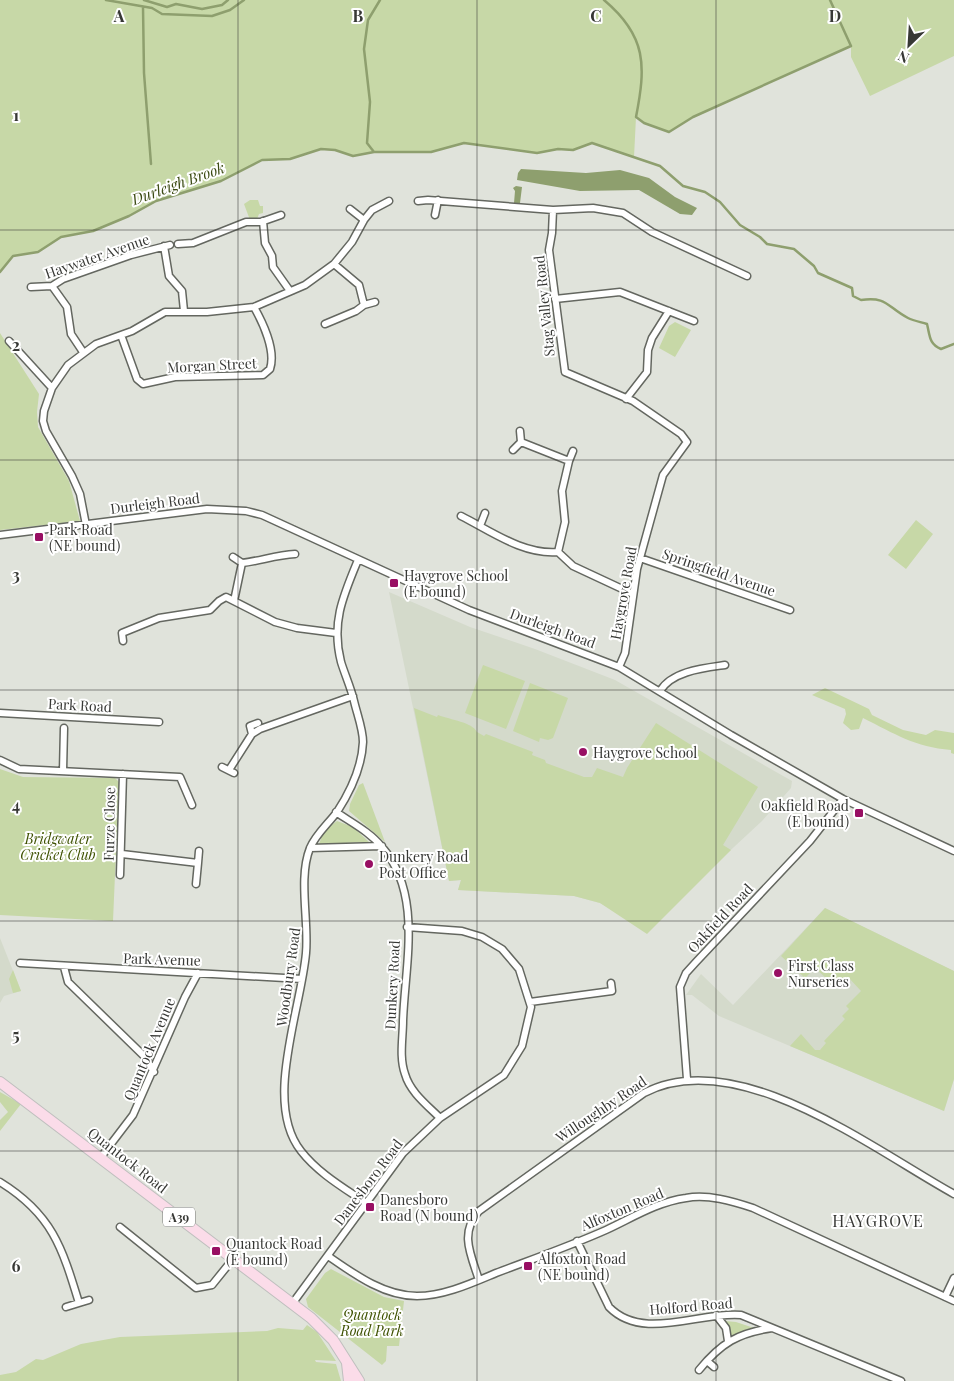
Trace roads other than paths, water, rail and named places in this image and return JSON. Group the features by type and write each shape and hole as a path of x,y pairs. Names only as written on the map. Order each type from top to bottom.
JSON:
{"main road":[{"name":"Quantock Road","path":"0,1082 326,1330 359,1381"},
{"name":"Quantock Road","path":"347,1362 349,1381"}],"street":[{"path":"435,215 438,200"},
{"path":"418,201 438,200 553,210 593,208 623,213 652,232 747,276"},
{"path":"86,525 83,505 72,476 44,427 44,411 52,388 63,371 83,352 100,342 137,329 160,314 254,307 314,280 334,264 358,235 364,220 372,210 389,201"},
{"path":"350,209 364,220"},
{"name":"Stag Valley Road","path":"553,210 549,250 565,372 626,398 681,434 687,442"},
{"path":"178,244 193,243 246,222 263,221 281,215"},
{"path":"263,221 265,243 272,256 273,267 290,292"},
{"name":"Haywater Avenue","path":"31,287 52,286 67,277 167,246 169,276 182,290 184,311"},
{"path":"334,264 359,285 364,305"},
{"path":"52,286 65,303 70,315 71,334 83,352"},
{"path":"555,299 620,292 694,320"},
{"path":"325,324 356,311 364,305 375,302"},
{"name":"Morgan Street","path":"121,335 137,379 144,384 175,377 263,375 270,369 270,355 265,332 254,307"},
{"path":"626,398 647,372 648,350 652,338 669,311"},
{"path":"9,341 52,388"},
{"path":"513,450 521,442 520,430"},
{"path":"521,442 570,461"},
{"name":"Haygrove Road","path":"619,667 625,653 640,558 663,475 687,442"},
{"path":"558,552 565,522 562,491 573,451"},
{"name":"Durleigh Road","path":"0,535 192,510 246,511 277,520 358,560 469,610 619,667 731,735 843,799 954,851"},
{"path":"480,526 485,513"},
{"path":"461,516 541,554 558,552 573,566 634,594"},
{"path":"234,557 242,563 258,562 277,555 295,554"},
{"name":"Springfield Avenue","path":"640,558 790,610"},
{"name":"Woodbury Road","path":"358,560 339,609 336,633 341,662 353,696 363,741 358,768 336,812 321,830 310,848 304,874 308,933 302,980 286,1065 284,1091 290,1131 300,1150 316,1167 366,1203"},
{"path":"234,601 242,563"},
{"path":"123,641 122,633 159,618 210,610 219,601 226,598 274,622 304,630 336,633"},
{"path":"660,691 669,680 700,669 725,665"},
{"path":"228,770 252,734 260,729 353,696"},
{"name":"Park Road","path":"0,713 159,722"},
{"path":"252,734 250,726 258,723"},
{"path":"63,771 64,728"},
{"path":"64,740 72,741"},
{"name":"Furze Close","path":"0,760 19,769 180,777 192,805"},
{"name":"Furze Close","path":"120,875 123,774"},
{"name":"Oakfield Road","path":"686,1079 682,982 696,962 810,841 843,799"},
{"name":"Dunkery Road","path":"336,812 382,846 394,864 403,883 407,903 407,927 402,1060 411,1088 440,1118"},
{"path":"310,848 382,846"},
{"path":"196,884 199,851"},
{"path":"122,854 198,862"},
{"name":"Danesboro Road","path":"292,1304 403,1153 440,1118 504,1075 522,1046 531,1007 530,1002 519,969 502,949 482,937 462,931 407,927"},
{"name":"Park Avenue","path":"20,964 302,980"},
{"path":"64,966 68,982 145,1057 154,1072"},
{"name":"Quantock Avenue","path":"101,1157 133,1115 154,1072 185,997 198,973"},
{"path":"530,1002 612,990 611,983"},
{"name":"Willoughby Road","path":"479,1280 466,1242 468,1228 479,1211 644,1093 656,1086 686,1079 753,1089 784,1099 954,1194"},
{"path":"0,1182 25,1200 48,1223 60,1247 80,1303"},
{"name":"Alfoxton Road","path":"328,1256 361,1279 392,1292 416,1296 449,1291 578,1241 673,1201 694,1197 719,1199 753,1208 954,1301"},
{"path":"120,1228 196,1288 212,1284 233,1259"},
{"name":"Holford Road","path":"578,1241 603,1296 618,1316 636,1322 664,1323 716,1315 741,1315 901,1381"},
{"path":"945,1297 954,1278"},
{"path":"66,1307 89,1300"},
{"path":"716,1315 726,1328 728,1341"},
{"path":"700,1370 728,1341 752,1332 774,1327"},
{"path":"707,1361 714,1366"}],"waterway":[{"path":"106,0 152,8 162,14 212,16 230,10 244,0"},
{"path":"144,0 167,7 176,4 202,9 222,5 228,0"},
{"path":"374,152 367,143 370,102 364,49 368,20 380,0"},
{"path":"604,0 629,26 636,39 640,53 642,67 636,117 644,123 669,132 693,117 851,46 830,0"},
{"path":"143,7 144,73 151,164"},
{"name":"Durleigh Brook","path":"0,272 13,256 38,252 61,237 93,231 129,216 156,201 221,181 262,160 290,159 321,149 335,150 353,156 374,152 431,152 464,143 537,153 558,149 573,150 592,143 660,166 683,186 705,192 720,202 740,225 760,237 767,244 794,249 814,266 818,273 852,288 853,296 861,300 882,301 908,318 927,324 931,339 937,347 941,349 954,344"}],"place":[{"name":"Park Road (NE bound)","path":"39,537"},
{"name":"Haygrove School (E bound)","path":"394,583"},
{"name":"Haygrove School","path":"583,752"},
{"name":"Oakfield Road (E bound)","path":"859,813"},
{"name":"Dunkery Road Post Office","path":"369,864"},
{"name":"First Class Nurseries","path":"778,973"},
{"name":"Danesboro Road (N bound)","path":"370,1207"},
{"name":"Quantock Road (E bound)","path":"216,1251"},
{"name":"Alfoxton Road (NE bound)","path":"528,1266"}],"district":[{"name":"HAYGROVE","path":"878,1220"}],"park label":[{"name":"Bridgwater Cricket Club","path":"58,846"},
{"name":"Quantock Road Park","path":"372,1322"}]}
